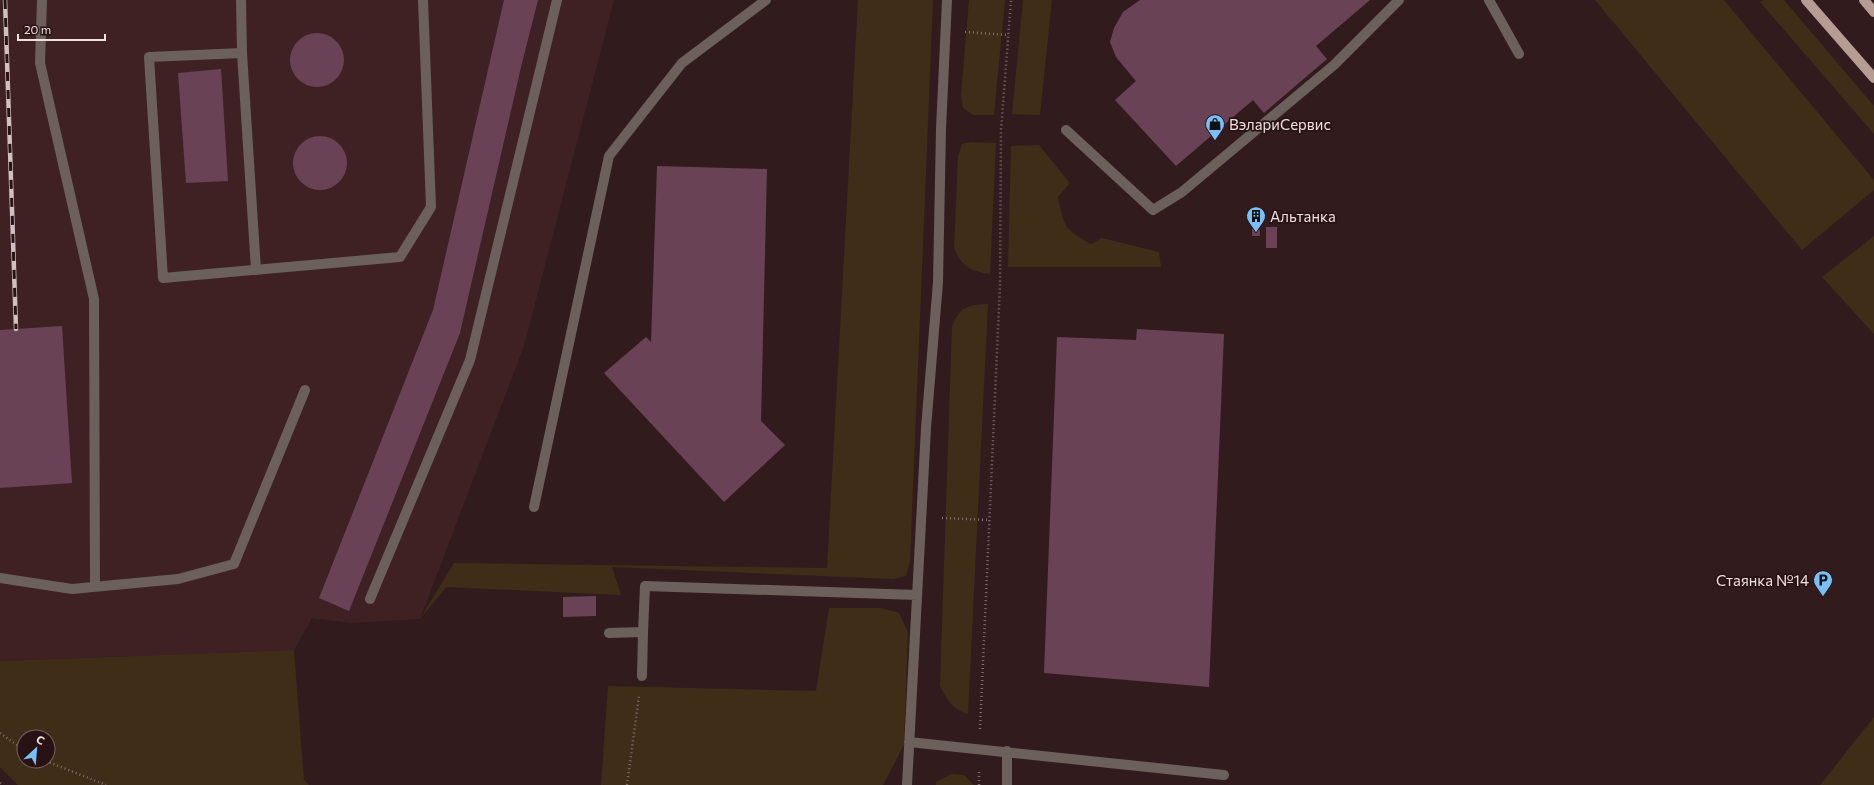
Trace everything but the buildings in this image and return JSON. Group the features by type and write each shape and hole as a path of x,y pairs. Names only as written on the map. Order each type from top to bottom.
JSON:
{"main road":[{"path":"1806,0 1874,78"},
{"path":"1864,0 1874,12"}],"street":[{"path":"42,0 40,63 94,299 95,587"},
{"path":"241,0 242,53 256,270"},
{"path":"242,53 149,57 163,278 400,257 431,207 422,0"},
{"path":"370,599 470,360 557,0"},
{"path":"534,507 609,156 682,63 766,0"},
{"path":"906,785 916,595 938,282 941,129 947,0"},
{"path":"1066,130 1153,210 1182,192 1334,65 1399,0"},
{"path":"1489,0 1519,54"},
{"path":"0,578 72,589 178,579 234,564 305,390"},
{"path":"642,676 645,586 916,595"},
{"path":"609,632 644,632"},
{"path":"909,742 1007,751 1224,775"},
{"path":"1007,751 1007,785"}],"path":[{"path":"979,749 1000,285 1001,130 1011,0"},
{"path":"946,30 1009,35"},
{"path":"921,517 990,520"},
{"path":"627,785 642,676"},
{"path":"0,733 16,744"},
{"path":"56,765 106,785"}],"shaded area":[{"path":"0,0 614,0 524,346 420,619 351,623 312,618 294,650 0,661"},
{"path":"858,0 933,0 910,562 906,576 893,579 612,567 621,595 446,587 420,619 454,563 827,568"},
{"path":"969,0 1005,0 994,115 973,115 963,108 961,95"},
{"path":"1023,0 1052,0 1040,115 1012,114"},
{"path":"1595,0 1724,0 1874,180 1874,190 1802,250"},
{"path":"1763,0 1784,0 1874,106 1874,134 1760,2"},
{"path":"971,142 996,143 990,274 968,267 960,260 954,248 958,156 962,144"},
{"path":"1039,145 1070,183 1058,197 1064,221 1070,231 1091,244 1102,238 1159,252 1161,267 1008,267 1011,146"},
{"path":"1874,236 1874,334 1822,277"},
{"path":"988,304 968,714 958,710 951,704 940,686 952,326 958,314 966,308 975,305"},
{"path":"829,608 881,608 899,613 908,632 904,745 883,785 601,785 608,686 816,691"},
{"path":"294,650 304,780 309,785 18,785 0,767 0,661"},
{"path":"1874,717 1874,785 1820,785"},
{"path":"951,774 964,775 974,785 936,785 936,782"}],"railway":[{"path":"5,0 16,329"}],"place":[{"name":"ВэлариСервис","path":"1215,141"},
{"name":"Альтанка","path":"1256,233"},
{"name":"Стаянка №14","path":"1823,597"}]}
